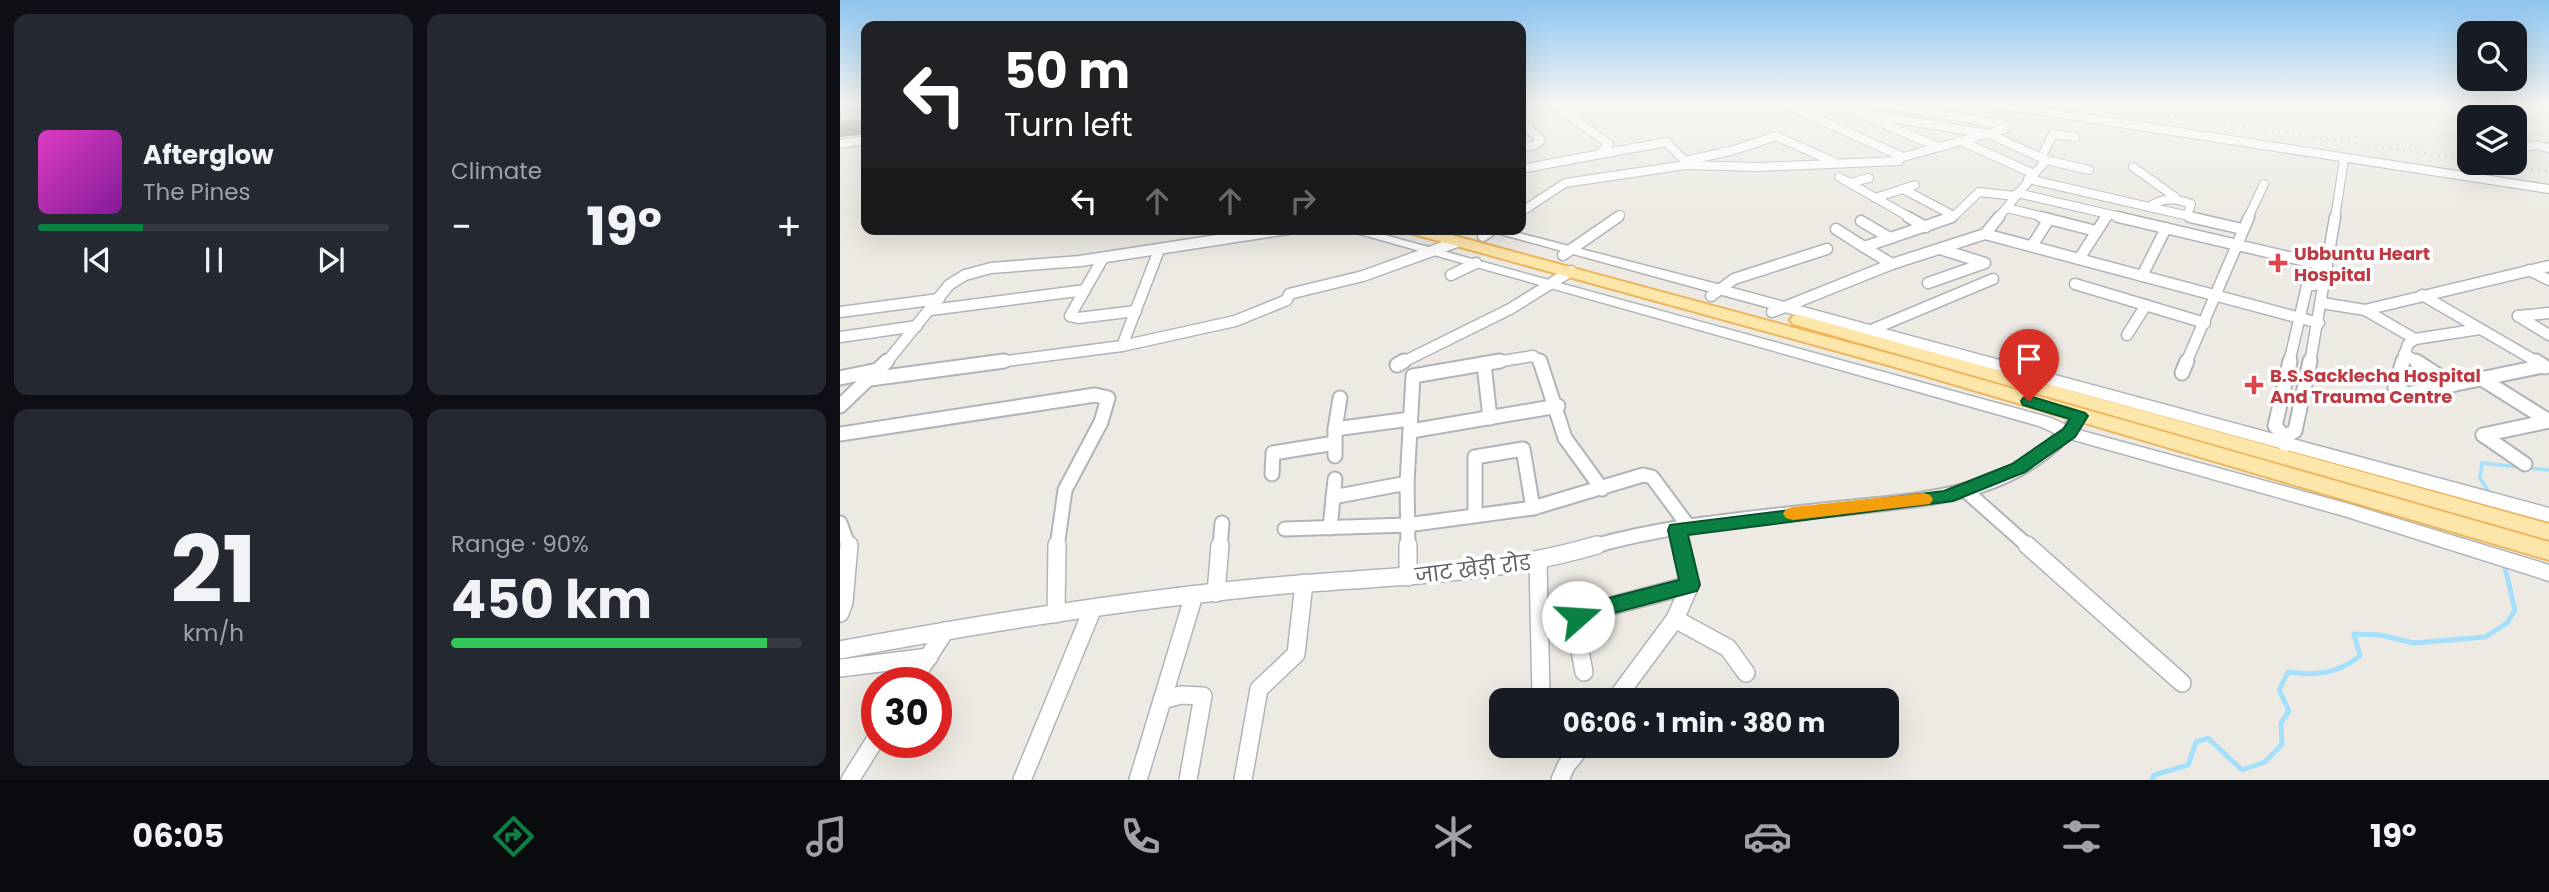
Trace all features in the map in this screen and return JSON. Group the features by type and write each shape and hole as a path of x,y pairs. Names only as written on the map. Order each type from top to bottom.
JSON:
{"main road":[{"path":"1500,235 1568,259 1889,359 2074,425 2284,461"},
{"path":"1458,236 1715,292 1778,309 2284,461 2474,530 2545,565"},
{"path":"2474,530 2549,531"}],"street":[{"path":"1599,153 1609,144 1604,140"},
{"path":"1526,168 1666,142 1685,161 1763,140"},
{"path":"1786,140 1837,163"},
{"path":"1866,140 1903,157 1961,141 2031,177 2242,229"},
{"path":"1922,140 1938,147"},
{"path":"2003,140 2043,159 2089,170"},
{"path":"1778,309 1892,264 1985,234 2031,177 2043,159 2050,140"},
{"path":"2226,140 2549,189"},
{"path":"840,144 861,141"},
{"path":"2527,147 2536,145 2549,148"},
{"path":"2284,461 2295,431 2319,323 2344,159"},
{"path":"1526,209 1564,183 1686,165 1758,167 1899,161"},
{"path":"2133,167 2175,197 2191,204 2188,216"},
{"path":"1839,177 1926,227"},
{"path":"1849,183 1869,178"},
{"path":"2182,373 2217,296 2242,229 2264,184"},
{"path":"1875,198 1915,186"},
{"path":"1903,189 1954,216"},
{"path":"1864,247 1954,216 1979,192 1989,191 2108,214 2327,266"},
{"path":"2149,207 2154,202 2175,197"},
{"path":"2007,208 2096,231"},
{"path":"2079,259 2108,214"},
{"path":"1397,365 1552,285 1568,259 1620,215"},
{"path":"2032,246 2049,219"},
{"path":"1861,221 1891,238"},
{"path":"2142,276 2166,228"},
{"path":"1836,229 1892,264"},
{"path":"1985,234 2319,323"},
{"path":"840,406 862,383 880,370 949,285 965,275 990,268 1104,258 1251,235"},
{"path":"1370,235 2045,422 2074,425"},
{"path":"840,392 862,383 1122,346 1235,321 1287,300 1289,294 1303,288 1363,276 1431,252 1458,236"},
{"path":"1715,292 1734,279 1827,249"},
{"path":"1928,283 1985,263 1939,249"},
{"path":"1122,346 1159,250"},
{"path":"1104,258 1070,316 1073,318 1136,311"},
{"path":"1451,275 1476,263"},
{"path":"2365,310 2549,266"},
{"path":"2529,271 2549,280"},
{"path":"1871,330 1993,279"},
{"path":"2284,461 2275,426 2306,286 2325,283"},
{"path":"2075,284 2205,323"},
{"path":"931,310 1085,289"},
{"path":"2422,295 2546,368"},
{"path":"840,312 939,299"},
{"path":"2322,303 2365,310 2415,339"},
{"path":"2127,335 2146,305"},
{"path":"1778,309 1871,330 2284,461 2474,530"},
{"path":"2549,313 2518,316 2549,335"},
{"path":"840,337 917,326"},
{"path":"2480,329 2415,339 2408,344 2395,387 2407,394 2546,368"},
{"path":"2404,354 2453,385"},
{"path":"1408,577 1407,483 1413,376 1533,356 1542,363 1566,438 1602,489"},
{"path":"1484,364 1490,418"},
{"path":"840,378 880,370"},
{"path":"2482,379 2548,422"},
{"path":"840,434 1095,394 1108,397 1106,412 1063,497 1059,516 1056,614"},
{"path":"1335,443 1340,398"},
{"path":"1272,474 1273,453 1335,443 1410,425 1490,418 1558,407"},
{"path":"2525,464 2483,435 2548,422"},
{"name":"जाट खेड़ी रोड","path":"840,650 944,631 1194,595 1304,583 1408,577 1538,561 1637,535 1947,497 2019,468 2074,425"},
{"path":"1475,516 1475,457 1523,449 1533,508"},
{"path":"2284,461 2443,485 2549,515"},
{"path":"1285,529 1406,525 1533,508 1648,475 1683,529 1690,585 1675,619 1624,688"},
{"path":"1330,528 1335,479"},
{"path":"1333,497 1407,483"},
{"path":"1966,491 2182,683"},
{"path":"840,523 850,549 844,602 840,613"},
{"path":"1216,593 1222,523"},
{"path":"1538,561 1541,688"},
{"path":"1243,780 1259,689 1296,654 1304,583"},
{"path":"1584,672 1575,624 1581,614 1690,585"},
{"path":"1138,780 1194,595"},
{"path":"1022,780 1093,608"},
{"path":"1675,619 1728,648 1746,673"},
{"path":"922,667 944,631"},
{"path":"840,668 929,657"},
{"path":"1162,700 1181,695 1203,696 1188,780"},
{"path":"849,780 863,758"},
{"path":"1560,780 1572,758"}],"waterway":[{"path":"2490,494 2480,478 2482,463 2549,470"},
{"path":"2152,780 2154,775 2188,765 2196,742 2208,738 2242,770 2265,762 2282,744 2281,723 2289,711 2279,690 2288,672 2308,674 2343,667 2360,656 2354,634 2380,635 2414,643 2485,637 2507,623 2515,610 2504,563"}],"railway":[{"path":"2337,140 2457,158"},
{"path":"2527,168 2549,171"}],"slow traffic":[{"path":"1793,514 1924,499"}],"place":[{"name":"Ubbuntu Heart Hospital","path":"2278,263"},
{"name":"B.S.Sacklecha Hospital And Trauma Centre","path":"2254,385"}],"route":[{"path":"1578,617 1589,611 1690,585 1677,530 1851,506 1947,497 2019,468 2069,433 2080,416 2029,401"}]}
